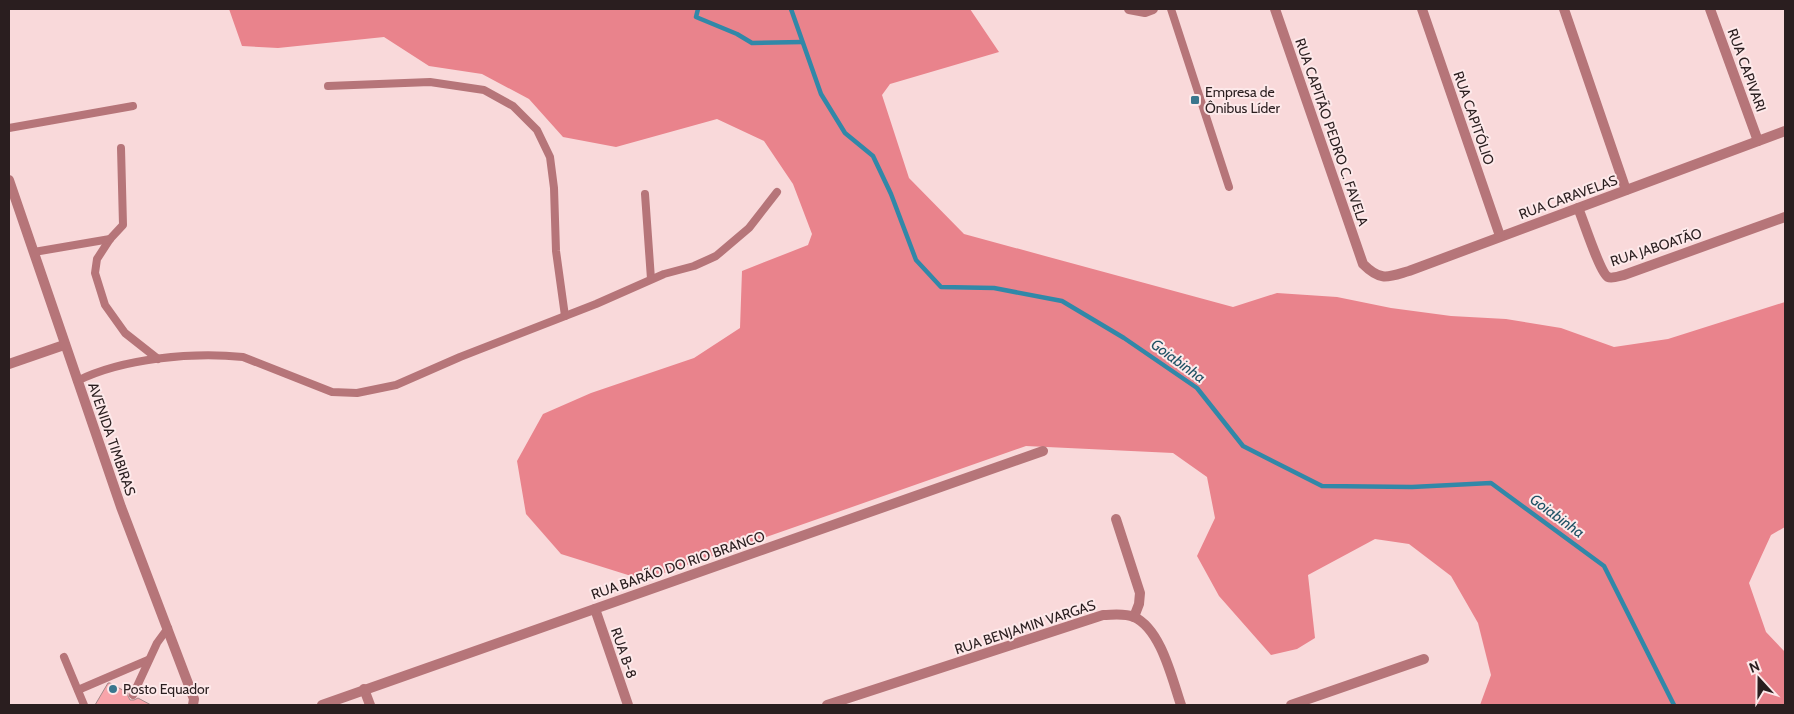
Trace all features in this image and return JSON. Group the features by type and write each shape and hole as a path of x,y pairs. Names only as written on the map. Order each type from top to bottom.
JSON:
{"street":[{"path":"1130,9 1145,12 1154,9"},
{"name":"RUA CAPITÃO PEDRO C. FAVELA","path":"1275,9 1363,264"},
{"name":"RUA CAPITÓLIO","path":"1422,9 1500,236"},
{"path":"1564,9 1626,190"},
{"name":"RUA CAPIVARI","path":"1710,9 1758,141"},
{"name":"RUA CARAVELAS","path":"1363,264 1372,274 1386,278 1409,271 1785,131"},
{"name":"AVENIDA TIMBIRAS","path":"9,180 64,345 122,507 196,703"},
{"name":"RUA JABOATÃO","path":"1578,208 1601,267 1607,276 1611,278 1785,217"},
{"path":"9,364 64,345"},
{"name":"RUA BARÃO DO RIO BRANCO","path":"322,705 1044,451"},
{"path":"1116,518 1140,594 1139,604 1134,617 1148,627 1159,643 1181,705"},
{"name":"RUA B-8","path":"595,609 628,705"},
{"name":"RUA BENJAMIN VARGAS","path":"827,705 1102,616 1120,614 1134,617"},
{"path":"1291,705 1424,659"},
{"path":"364,689 370,705"}],"lane":[{"path":"1171,9 1229,187"},
{"path":"328,86 430,82 484,90 513,106 537,130 550,157 554,188 556,251 565,316"},
{"path":"9,128 133,106"},
{"path":"121,148 123,226 110,239 97,259 95,273 105,305 125,333 158,359"},
{"path":"77,381 120,365 158,359 230,356 243,357 332,392 357,393 396,385 460,356 565,316 664,274 694,266 716,256 749,228 777,192"},
{"path":"645,194 652,279"},
{"path":"34,252 110,239"},
{"path":"133,695 148,660 168,628"},
{"path":"64,656 84,705"},
{"path":"78,690 148,660"}],"shaded area":[{"path":"229,9 970,9 999,52 890,84 882,95 909,178 964,234 1233,307 1277,293 1337,297 1391,308 1451,316 1506,319 1561,328 1614,347 1668,339 1785,302 1785,527 1771,535 1749,583 1766,632 1785,652 1785,705 1480,705 1491,675 1478,623 1451,576 1409,544 1375,539 1308,575 1315,638 1297,649 1271,655 1219,596 1197,556 1215,518 1207,477 1173,453 1026,446 644,580 561,554 526,514 517,461 543,414 591,393 694,358 740,328 742,271 808,245 812,234 793,184 764,141 717,119 616,147 563,137 529,99 482,74 429,66 384,37 278,48 242,46"}],"building":[{"name":"Posto Equador","path":"108,683 128,693 130,700 138,698 151,705 95,705"}],"waterway":[{"name":"Goiabinha","path":"698,9 696,17 737,34 752,43 802,42"},
{"name":"Goiabinha","path":"791,9 821,94 845,133 873,156 891,194 916,260 941,287 994,288 1062,301 1124,338 1197,388 1243,446 1322,486 1412,487 1491,483 1604,566 1674,705"}],"place":[{"name":"Empresa de Ônibus Líder","path":"1195,100"},
{"name":"Posto Equador","path":"113,689"}]}
